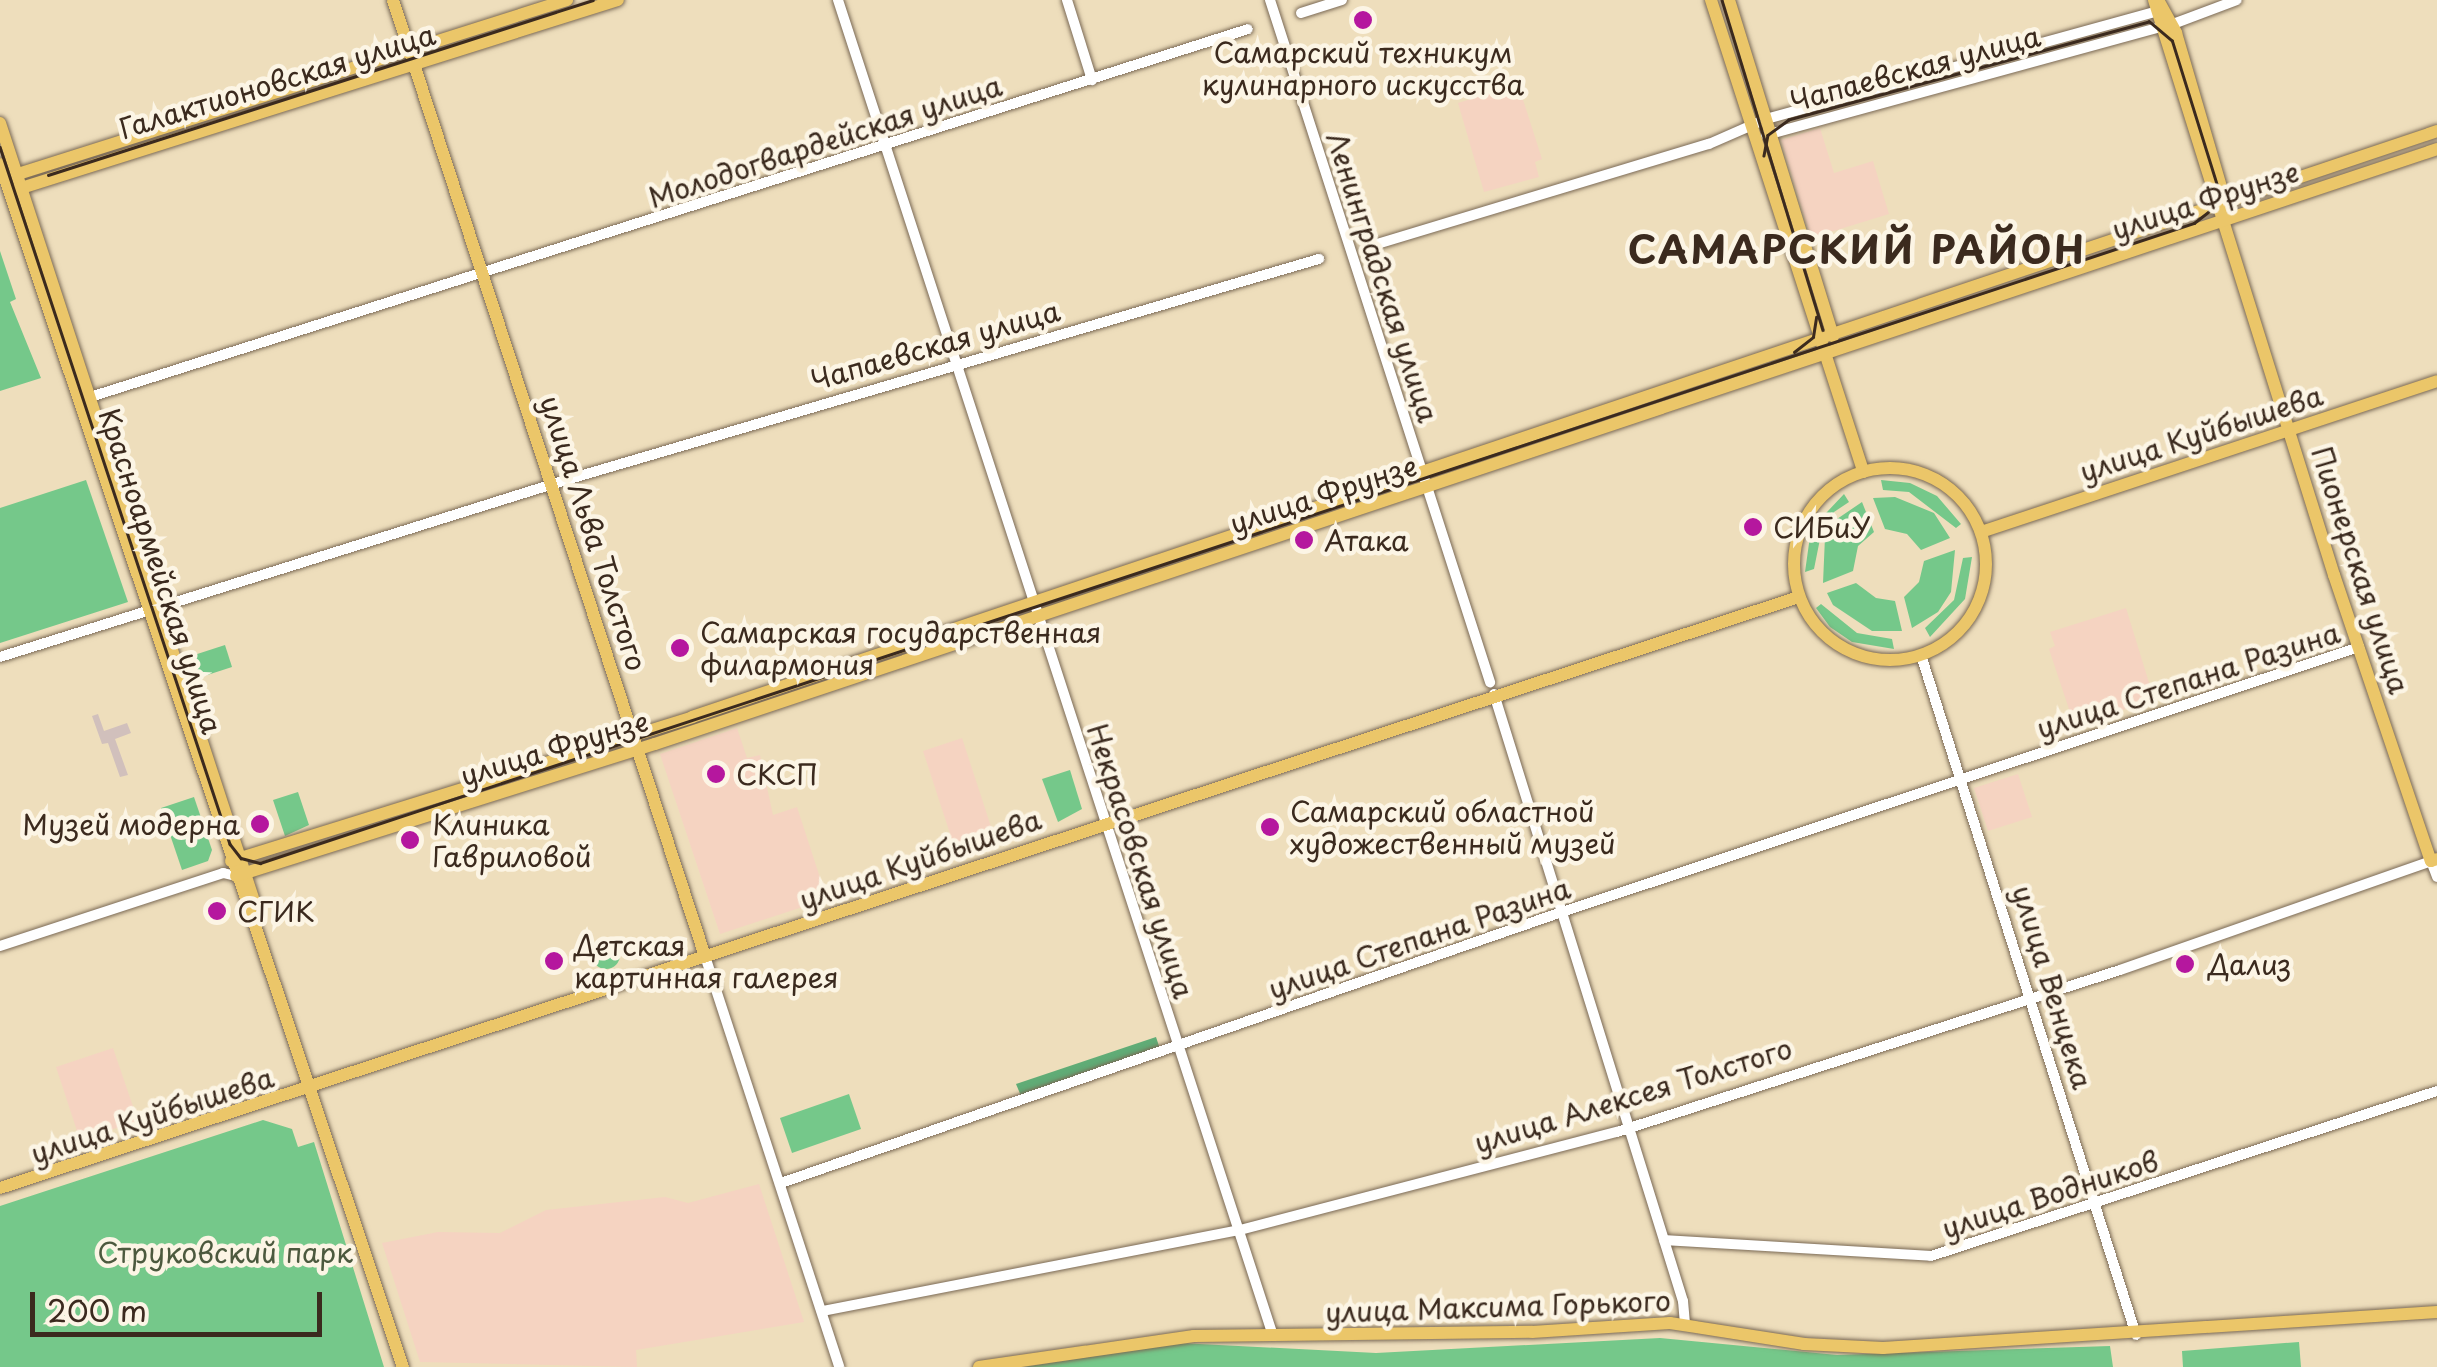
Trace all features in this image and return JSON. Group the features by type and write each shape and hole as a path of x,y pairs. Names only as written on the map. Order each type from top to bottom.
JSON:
{"main road":[{"name":"улица Льва Толстого","path":"393,0 706,956"},
{"name":"Галактионовская улица","path":"11,179 408,48 567,0"},
{"name":"Галактионовская улица","path":"11,179 414,64 618,0"},
{"path":"1711,0 1748,132 1816,339 1828,353 1863,472"},
{"path":"1729,0 1834,332 1828,353"},
{"name":"Пионерская улица","path":"2158,5 2359,647 2434,860"},
{"name":"Красноармейская улица","path":"0,123 11,179 236,868 315,1090 404,1364"},
{"name":"улица Фрунзе","path":"636,742 1032,599 2437,131"},
{"name":"улица Фрунзе","path":"236,868 1037,615 2437,150"},
{"name":"улица Куйбышева","path":"1982,532 2437,381"},
{"path":"1893,467 1929,476 1966,504 1982,532 1987,565 1975,610 1960,631 1921,655 1882,660 1847,650 1817,626 1799,597 1794,566 1804,521 1829,491 1863,472 1893,467"},
{"name":"улица Куйбышева","path":"0,1188 315,1090 1492,688 1799,597"},
{"name":"улица Максима Горького","path":"979,1367 1158,1339 1685,1324 1856,1348 2136,1335 2437,1312"}],"street":[{"name":"Некрасовская улица","path":"838,0 1273,1336"},
{"path":"1066,0 1092,80"},
{"name":"Ленинградская улица","path":"1270,0 1492,688 1664,1240 1685,1324"},
{"path":"1300,13 1342,0"},
{"name":"Чапаевская улица","path":"1748,132 1770,134 2167,25 2192,12 2237,0"},
{"name":"Чапаевская улица","path":"1368,247 1748,132 1766,118 2158,5 2192,12"},
{"name":"Молодогвардейская улица","path":"85,399 1248,29"},
{"name":"Чапаевская улица","path":"153,606 566,480 1319,260"},
{"path":"0,656 153,606"},
{"name":"улица Степана Разина","path":"781,1183 1562,912 2359,647"},
{"name":"улица Венцека","path":"1921,655 2136,1335"},
{"name":"Пионерская улица","path":"2434,860 2437,877"},
{"name":"улица Алексея Толстого","path":"823,1311 1240,1230 1630,1129 2434,860"},
{"name":"улица Фрунзе","path":"0,946 236,868"},
{"name":"улица Льва Толстого","path":"706,956 838,1367"},
{"name":"улица Водников","path":"1664,1240 1931,1256 2437,1091"}],"shaded area":[{"path":"1518,84 1542,159 1535,162 1539,177 1484,192 1458,103"},
{"path":"1820,128 1834,173 1873,161 1889,214 1811,238 1781,140"},
{"path":"2126,608 2154,699 2075,727 2049,649 2055,646 2050,632"},
{"path":"98,714 104,731 127,723 131,733 115,739 128,775 120,777 108,743 102,744 92,716"},
{"path":"737,728 747,758 760,755 773,815 797,807 827,899 720,934 660,754"},
{"path":"962,738 996,842 957,855 923,751"},
{"path":"2018,774 2032,817 1988,831 1974,788"},
{"path":"113,1048 138,1121 80,1140 56,1067"},
{"path":"759,1184 804,1322 636,1350 637,1367 420,1362 382,1243 438,1232 500,1233 546,1210 665,1197 688,1203"}],"green space":[{"path":"0,251 16,299 10,302 41,378 0,391"},
{"path":"86,480 128,602 0,643 0,508"},
{"path":"1881,480 1910,483 1937,496 1961,524 1956,528 1909,492 1883,490"},
{"path":"1844,494 1849,502 1834,512 1821,534 1814,569 1805,572 1811,529"},
{"path":"1895,497 1934,513 1950,538 1921,550 1907,534 1885,529 1873,498"},
{"path":"1862,502 1874,532 1858,546 1853,571 1823,583 1825,537 1837,519"},
{"path":"1955,550 1951,592 1938,612 1912,628 1904,597 1919,582 1924,561"},
{"path":"1972,557 1965,599 1930,637 1925,628 1954,600 1963,558"},
{"path":"1856,583 1876,598 1895,601 1902,631 1872,631 1833,605 1827,593"},
{"path":"1821,604 1857,633 1892,639 1894,649 1852,642 1830,627 1816,608"},
{"path":"225,645 232,667 195,679 188,657"},
{"path":"1070,770 1082,809 1058,822 1042,779"},
{"path":"298,792 309,825 285,836 273,800"},
{"path":"194,797 212,850 208,861 182,870 161,808"},
{"path":"606,941 616,945 620,955 616,965 606,969 596,965 592,955 596,945"},
{"path":"1156,1037 1160,1049 1021,1096 1016,1084"},
{"path":"849,1094 861,1129 792,1153 780,1118"},
{"name":"Струковский парк","path":"263,1120 292,1129 298,1147 314,1142 384,1367 0,1367 0,1206"},
{"path":"1660,1338 1837,1355 2110,1346 2113,1367 1023,1367 1180,1343 1376,1353"},
{"path":"2299,1342 2301,1367 2183,1367 2182,1351"}],"tram line":[{"path":"48,175 593,0"},
{"path":"1722,0 1823,330"},
{"path":"0,147 230,844 241,858 260,863 2194,223 2213,208 2219,192 2172,41 2149,22 1789,120 1768,135 1764,156"},
{"path":"1794,352 1813,337 1816,317"}],"place":[{"name":"Самарский техникум кулинарного искусства","path":"1363,20"},
{"name":"СИБиУ","path":"1753,527"},
{"name":"Атака","path":"1304,540"},
{"name":"Самарская государственная филармония","path":"680,648"},
{"name":"СКСП","path":"716,774"},
{"name":"Музей модерна","path":"260,824"},
{"name":"Самарский областной художественный музей","path":"1270,827"},
{"name":"Клиника Гавриловой","path":"410,840"},
{"name":"СГИК","path":"217,911"},
{"name":"Детская картинная галерея","path":"554,961"},
{"name":"Дализ","path":"2185,964"}],"district":[{"name":"САМАРСКИЙ РАЙОН","path":"1857,249"}]}
